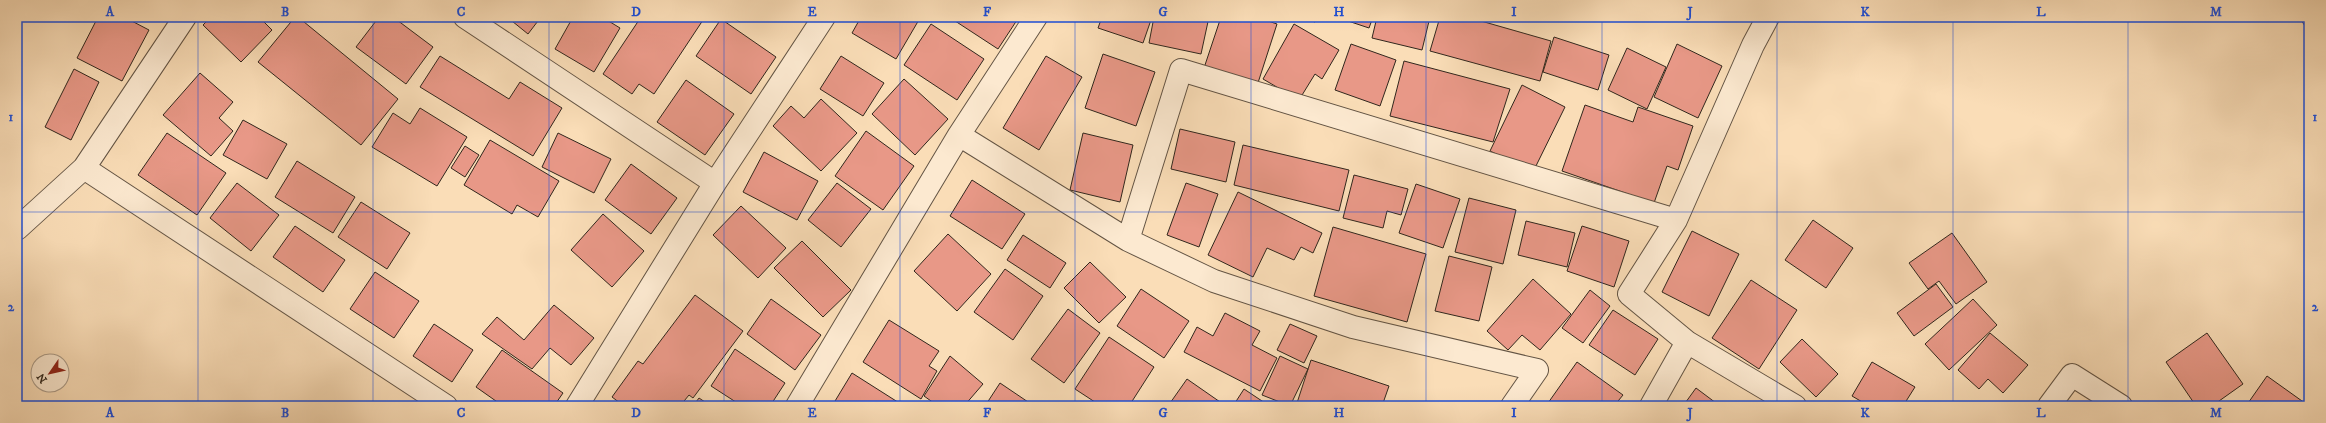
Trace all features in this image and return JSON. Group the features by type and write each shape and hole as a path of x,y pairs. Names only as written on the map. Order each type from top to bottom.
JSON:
{"street":[{"path":"17,229 84,168 185,17"},
{"path":"465,17 715,183"},
{"path":"577,406 715,183 824,17"},
{"path":"797,406 960,135 1036,17"},
{"path":"1768,17 1753,45 1676,220 1629,294 1687,342 1795,406"},
{"path":"1128,240 1181,70 1676,220"},
{"path":"960,135 1128,240 1214,282 1345,324 1537,370 1512,406"},
{"path":"84,168 446,406"},
{"path":"1651,406 1687,342"},
{"path":"2049,406 2072,375 2121,406"}],"building":[{"path":"98,17 124,17 149,30 122,81 77,58"},
{"path":"211,17 259,17 272,30 241,62 203,25"},
{"path":"295,17 298,17 398,99 361,145 258,62"},
{"path":"379,17 393,17 433,47 406,84 356,47"},
{"path":"507,17 541,17 528,34"},
{"path":"573,17 602,17 620,28 594,72 555,49"},
{"path":"641,17 705,17 654,94 639,84 632,94 603,74"},
{"path":"861,17 920,18 896,59 852,33"},
{"path":"949,17 1019,17 998,49"},
{"path":"1102,17 1152,17 1143,43 1098,28"},
{"path":"1154,17 1209,17 1201,54 1149,43"},
{"path":"1221,17 1256,17 1277,24 1256,89 1203,71"},
{"path":"1299,17 1317,17 1315,22"},
{"path":"1336,17 1373,17 1369,28"},
{"path":"1377,17 1430,17 1422,50 1372,38"},
{"path":"1440,17 1467,17 1551,41 1540,81 1430,51"},
{"path":"2299,17 2309,17 2309,32"},
{"path":"721,19 776,57 751,94 696,56"},
{"path":"931,24 984,59 957,100 904,65"},
{"path":"1294,24 1339,50 1322,79 1315,74 1299,100 1263,79"},
{"path":"1554,37 1609,55 1598,90 1543,72"},
{"path":"1351,44 1396,60 1380,106 1335,90"},
{"path":"1677,44 1722,66 1698,118 1654,97"},
{"path":"1627,48 1666,67 1647,109 1608,90"},
{"path":"1103,54 1155,72 1136,126 1085,108"},
{"path":"440,56 509,99 520,82 562,108 533,156 420,87"},
{"path":"841,56 884,83 863,116 820,89"},
{"path":"1046,56 1082,77 1039,150 1003,128"},
{"path":"1404,61 1510,89 1493,142 1390,116"},
{"path":"74,69 99,82 71,140 45,127"},
{"path":"200,73 233,102 219,118 233,131 211,156 163,115"},
{"path":"904,79 948,119 915,155 872,114"},
{"path":"686,80 734,114 705,155 657,122"},
{"path":"1522,85 1565,107 1533,172 1490,151"},
{"path":"821,99 857,133 821,171 773,126 791,106 804,118"},
{"path":"1585,105 1633,122 1638,107 1693,126 1678,170 1667,166 1654,203 1562,171"},
{"path":"420,108 467,137 437,186 372,147 393,113 410,124"},
{"path":"243,120 287,144 267,179 223,155"},
{"path":"1180,129 1235,142 1226,182 1171,169"},
{"path":"866,131 914,166 883,210 835,176"},
{"path":"167,133 226,173 197,215 138,175"},
{"path":"558,133 611,159 594,193 542,167"},
{"path":"1083,133 1133,145 1120,202 1070,190"},
{"path":"490,140 559,181 538,217 517,205 512,214 464,185"},
{"path":"1243,145 1349,170 1339,211 1234,185"},
{"path":"465,146 479,155 465,177 451,168"},
{"path":"764,152 818,181 797,220 743,192"},
{"path":"297,161 355,197 333,233 275,197"},
{"path":"631,164 677,198 651,234 605,200"},
{"path":"1354,175 1408,189 1401,215 1387,211 1383,228 1343,218"},
{"path":"972,180 1025,214 1002,249 950,216"},
{"path":"237,183 279,215 251,251 210,218"},
{"path":"837,183 871,209 841,247 808,220"},
{"path":"1186,183 1218,194 1199,247 1167,235"},
{"path":"1416,184 1460,199 1443,248 1399,233"},
{"path":"1238,192 1322,233 1313,253 1301,247 1294,260 1267,248 1253,277 1208,255"},
{"path":"1469,198 1516,210 1503,264 1455,252"},
{"path":"361,202 410,233 387,269 338,237"},
{"path":"741,206 786,248 758,278 713,235"},
{"path":"603,214 644,251 612,287 571,250"},
{"path":"1813,220 1853,248 1826,288 1785,260"},
{"path":"1526,221 1575,233 1567,267 1518,255"},
{"path":"295,226 345,260 323,292 273,257"},
{"path":"1582,226 1629,241 1614,287 1567,271"},
{"path":"1333,227 1426,254 1407,322 1314,296"},
{"path":"1692,231 1739,254 1709,316 1662,292"},
{"path":"1952,233 1987,282 1956,304 1939,281 1928,289 1909,263"},
{"path":"948,234 991,274 957,311 914,271"},
{"path":"1023,235 1066,263 1050,288 1007,260"},
{"path":"802,241 851,290 823,317 774,268"},
{"path":"1449,256 1492,267 1479,321 1435,311"},
{"path":"1090,262 1126,297 1099,323 1064,288"},
{"path":"1005,269 1043,296 1013,340 974,312"},
{"path":"375,272 419,301 394,338 350,309"},
{"path":"1533,279 1571,314 1540,350 1522,335 1508,350 1487,331"},
{"path":"1751,280 1797,310 1759,369 1712,338"},
{"path":"1936,284 1953,307 1914,336 1897,313"},
{"path":"1141,289 1189,321 1164,358 1117,326"},
{"path":"1590,290 1610,306 1583,343 1562,328"},
{"path":"695,295 743,331 693,398 689,395 680,406 624,406 612,397 638,361 643,364"},
{"path":"771,299 821,335 795,370 747,334"},
{"path":"1973,299 1997,325 1949,370 1925,344"},
{"path":"554,305 594,338 571,365 550,348 532,369 482,334 497,317 524,340"},
{"path":"1068,309 1100,333 1064,383 1031,359"},
{"path":"1613,310 1658,339 1635,375 1589,345"},
{"path":"1225,313 1260,331 1252,345 1277,358 1260,391 1184,352 1197,327 1213,336"},
{"path":"889,320 939,351 929,366 937,371 921,399 863,362"},
{"path":"434,324 473,350 452,382 413,356"},
{"path":"1290,324 1317,336 1304,363 1277,350"},
{"path":"1990,333 2028,365 2003,393 1988,379 1979,389 1958,370"},
{"path":"2207,333 2243,384 2212,406 2196,406 2166,362"},
{"path":"1109,337 1154,367 1129,406 1101,406 1075,389"},
{"path":"1802,339 1838,374 1816,397 1780,362"},
{"path":"735,349 785,383 770,406 742,406 711,386"},
{"path":"502,350 563,393 554,406 503,406 476,387"},
{"path":"950,356 983,384 964,406 938,406 924,396"},
{"path":"1280,356 1308,369 1290,406 1262,395"},
{"path":"1311,360 1389,386 1382,406 1296,406"},
{"path":"1577,362 1623,395 1614,406 1553,406 1548,403"},
{"path":"1872,362 1915,387 1903,406 1869,406 1852,396"},
{"path":"852,373 904,406 832,406"},
{"path":"2267,376 2309,406 2246,406"},
{"path":"1187,379 1223,404 1222,406 1168,406"},
{"path":"1000,383 1034,406 985,406"},
{"path":"1696,388 1720,406 1683,406"},
{"path":"1244,389 1265,403 1264,406 1233,406"},
{"path":"699,398 711,406 693,406"}]}
